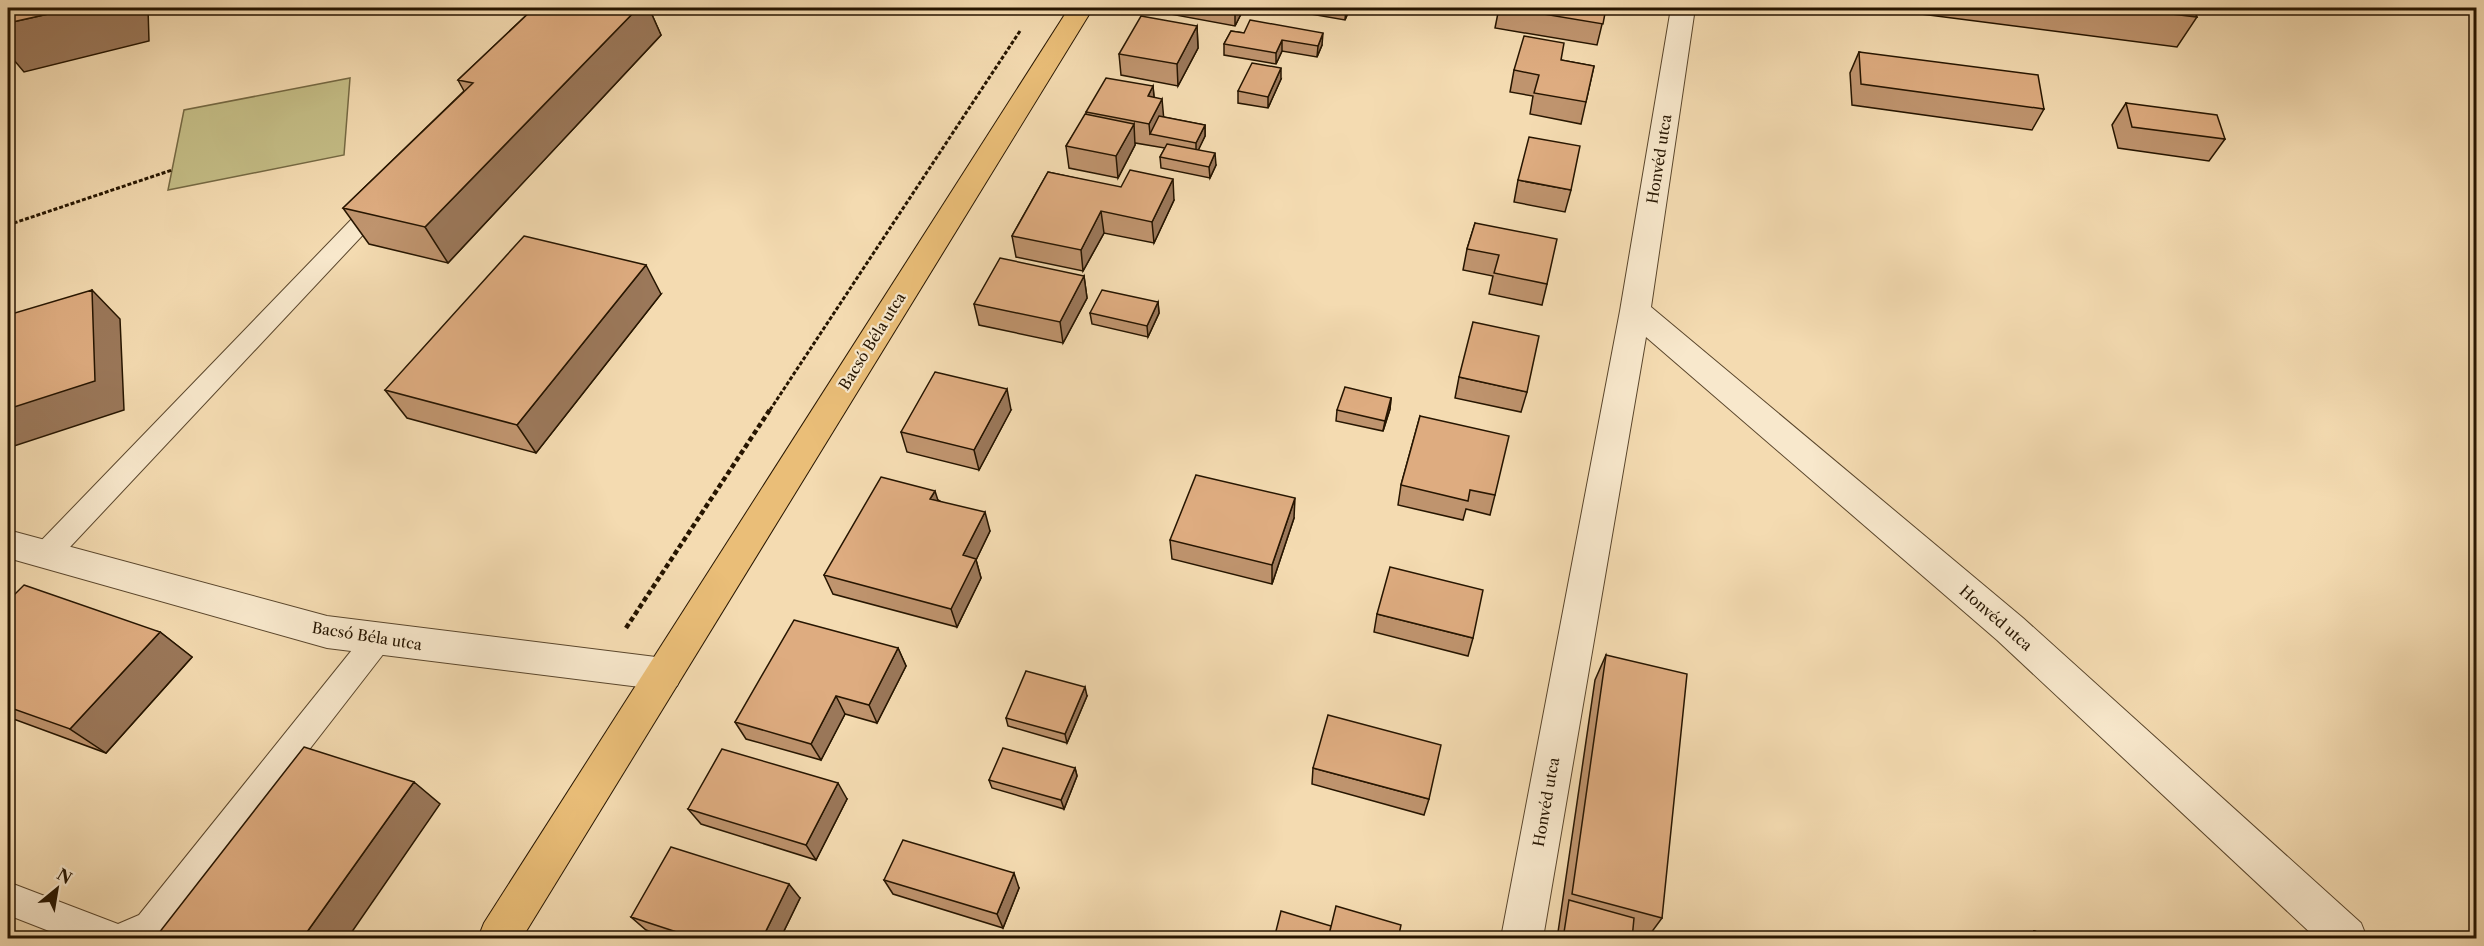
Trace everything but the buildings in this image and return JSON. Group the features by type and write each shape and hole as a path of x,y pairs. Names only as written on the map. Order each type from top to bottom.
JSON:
{"main road":[{"name":"Bacsó Béla utca","path":"499,939 1081,8"}],"street":[{"name":"Honvéd utca","path":"1522,939 1635,311 1683,8"},
{"name":"Honvéd utca","path":"1635,311 2010,629 2346,939"},
{"name":"Bacsó Béla utca","path":"8,544 317,630 664,674"}],"lane":[{"path":"45,555 396,187"},
{"path":"126,939 151,927 378,639"},
{"path":"8,899 110,939"}],"path":[{"path":"600,666 1022,27"},
{"path":"8,225 172,170"}],"shaded area":[{"path":"350,78 344,155 168,190 184,110"}]}
